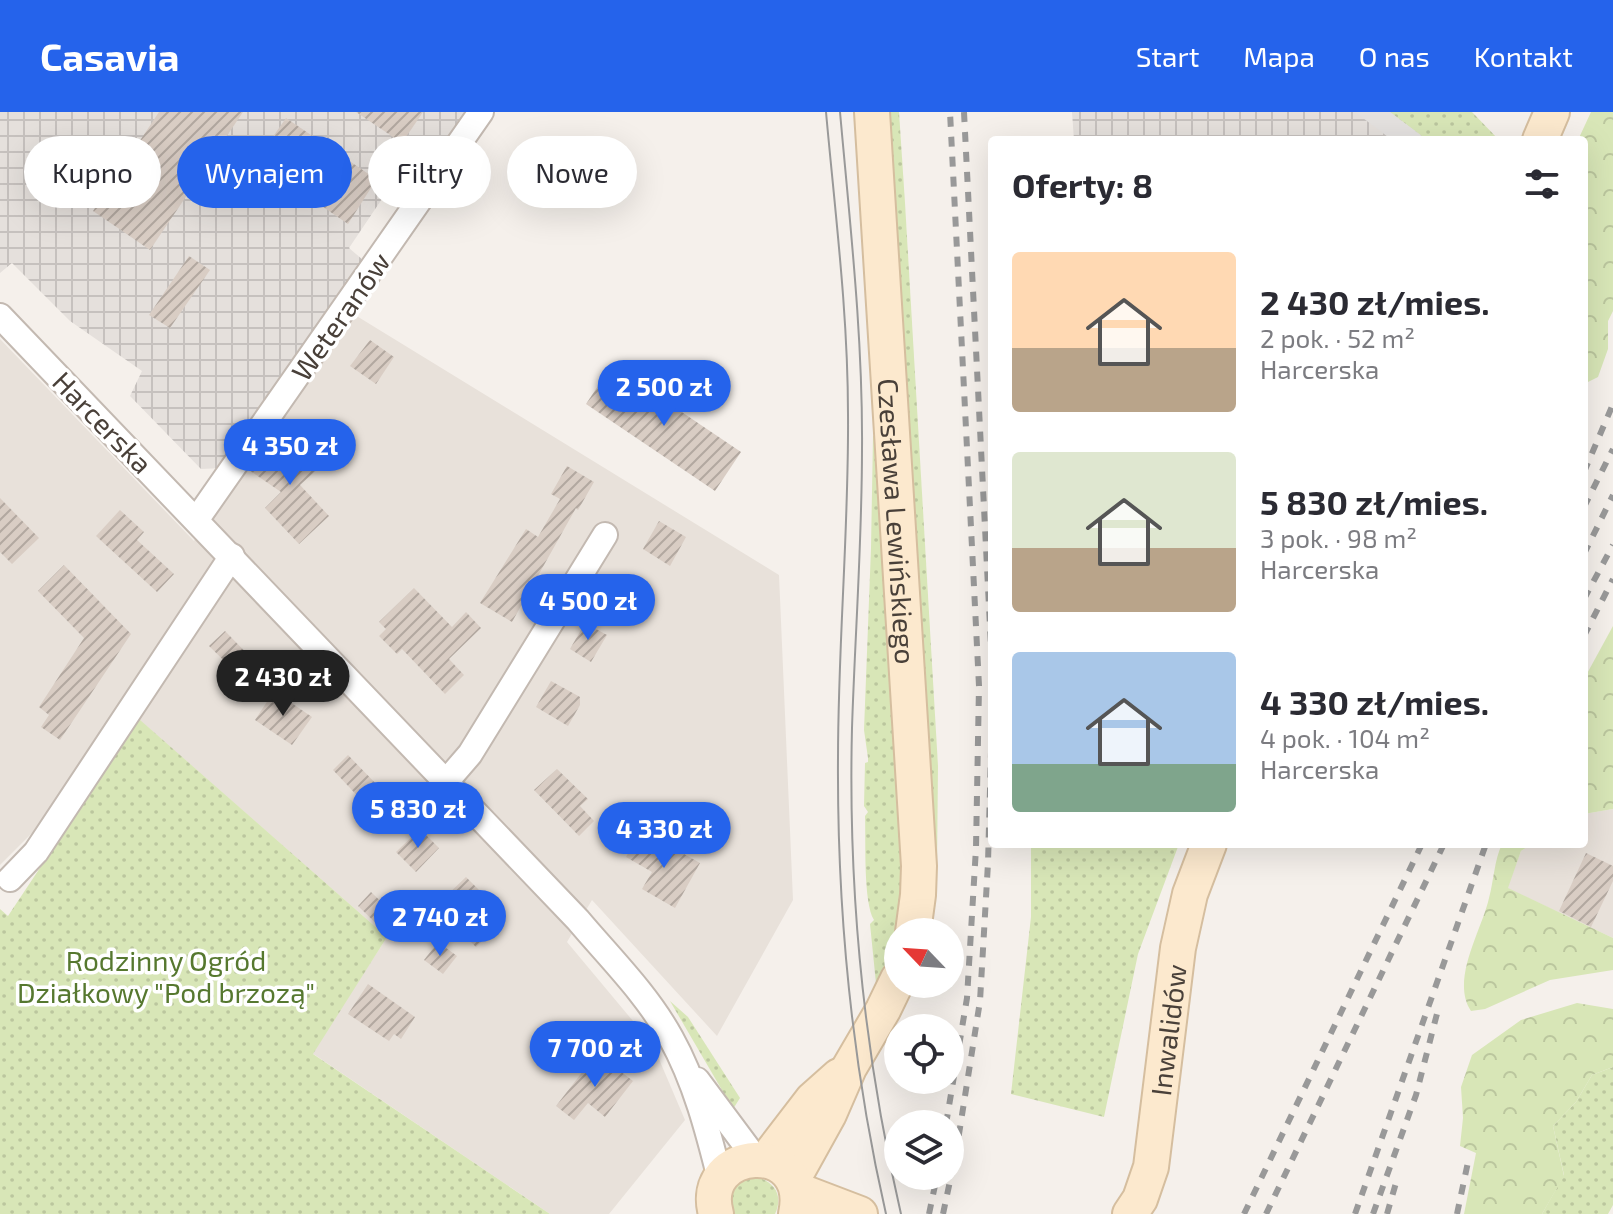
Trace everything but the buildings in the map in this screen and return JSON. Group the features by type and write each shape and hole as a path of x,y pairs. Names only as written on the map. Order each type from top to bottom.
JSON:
{"street":[{"name":"Weteranów","path":"197,519 481,112"},
{"name":"Czesława Lewińskiego","path":"872,112 919,866 915,918"},
{"path":"1542,136 1552,112"},
{"name":"Harcerska","path":"0,316 578,920 653,1008 685,1065 709,1133 720,1179"},
{"path":"445,783 470,754 605,535"},
{"path":"10,879 36,852 232,556"},
{"name":"Inwalidów","path":"1130,1214 1140,1199 1151,1167 1178,948 1190,894 1207,848"},
{"path":"782,1180 812,1100 849,1068 889,998"},
{"name":"Harcerska","path":"685,1065 782,1180"},
{"path":"716,1214 715,1192 720,1179 742,1161 860,1214"}],"shaded area":[{"path":"0,112 468,112 451,136 368,136 368,208 376,208 349,248 363,260 224,468 201,469 130,396 142,371 70,321 12,263 0,273"},
{"path":"1072,112 1406,112 1437,136 1074,136"},
{"path":"1355,112 1390,112 1422,136 1387,136"},
{"path":"355,315 779,575 793,900 717,1036 592,900 567,942 653,1045 685,1120 609,1214 550,1214 312,1053 387,937 126,708 62,803 0,865 0,339 194,541"},
{"path":"1613,809 1613,938 1507,888 1521,851 1526,848 1588,848 1588,813"}],"green space":[{"path":"887,112 899,112 938,766 937,867 933,867"},
{"path":"1390,112 1472,112 1495,136 1422,136"},
{"path":"1591,112 1613,112 1613,311 1608,321 1608,349 1598,377 1588,382 1588,136 1580,136"},
{"path":"881,435 900,767 903,909 901,918 884,918 884,976 877,993 870,924 874,920 868,900 866,871 865,816 868,812 864,806 865,763 868,762 864,730 873,436"},
{"path":"1613,626 1613,809 1588,813 1588,672"},
{"name":"Rodzinny Ogród Działkowy \"Pod brzozą\"","path":"139,719 387,937 313,1054 550,1214 0,1214 0,909 8,916"},
{"path":"1031,848 1178,848 1138,954 1104,1117 1011,1094 1031,917"},
{"path":"1500,848 1526,848 1521,851 1508,888 1613,938 1613,970 1550,980 1485,1009 1471,1011 1465,999 1466,970 1491,891"},
{"path":"670,1001 688,1017 740,1098 733,1109"},
{"path":"1577,1003 1613,1009 1613,1067 1592,1075 1576,1102 1553,1126 1564,1176 1542,1214 1464,1214 1476,1153 1460,1146 1463,1118 1461,1087 1472,1055 1521,1020"},
{"path":"1613,1067 1613,1205 1608,1214 1542,1214 1564,1175 1553,1126 1576,1102 1592,1075"},
{"path":"750,1175 770,1183 774,1188 778,1199 775,1214 732,1214 731,1189"}],"tram line":[{"path":"826,112 847,376 847,500 838,715 840,873 856,1045 886,1214"},
{"path":"840,112 855,281 862,408 851,789 856,911 877,1094 901,1214"}],"railway":[{"path":"948,1110 967,998 976,848 979,686 950,112"},
{"path":"964,112 988,587"},
{"path":"1588,463 1613,404"},
{"path":"1588,499 1613,449"},
{"path":"1588,546 1613,495"},
{"path":"1588,592 1613,545"},
{"path":"1588,628 1613,579"},
{"path":"943,1214 980,1001 988,848"},
{"path":"1244,1214 1420,848"},
{"path":"1266,1214 1442,848"},
{"path":"1355,1214 1485,848"},
{"path":"1373,1214 1416,1095 1439,1006"},
{"path":"1457,1214 1468,1162"},
{"path":"1387,1214 1398,1176"},
{"path":"929,1214 934,1190"}]}
